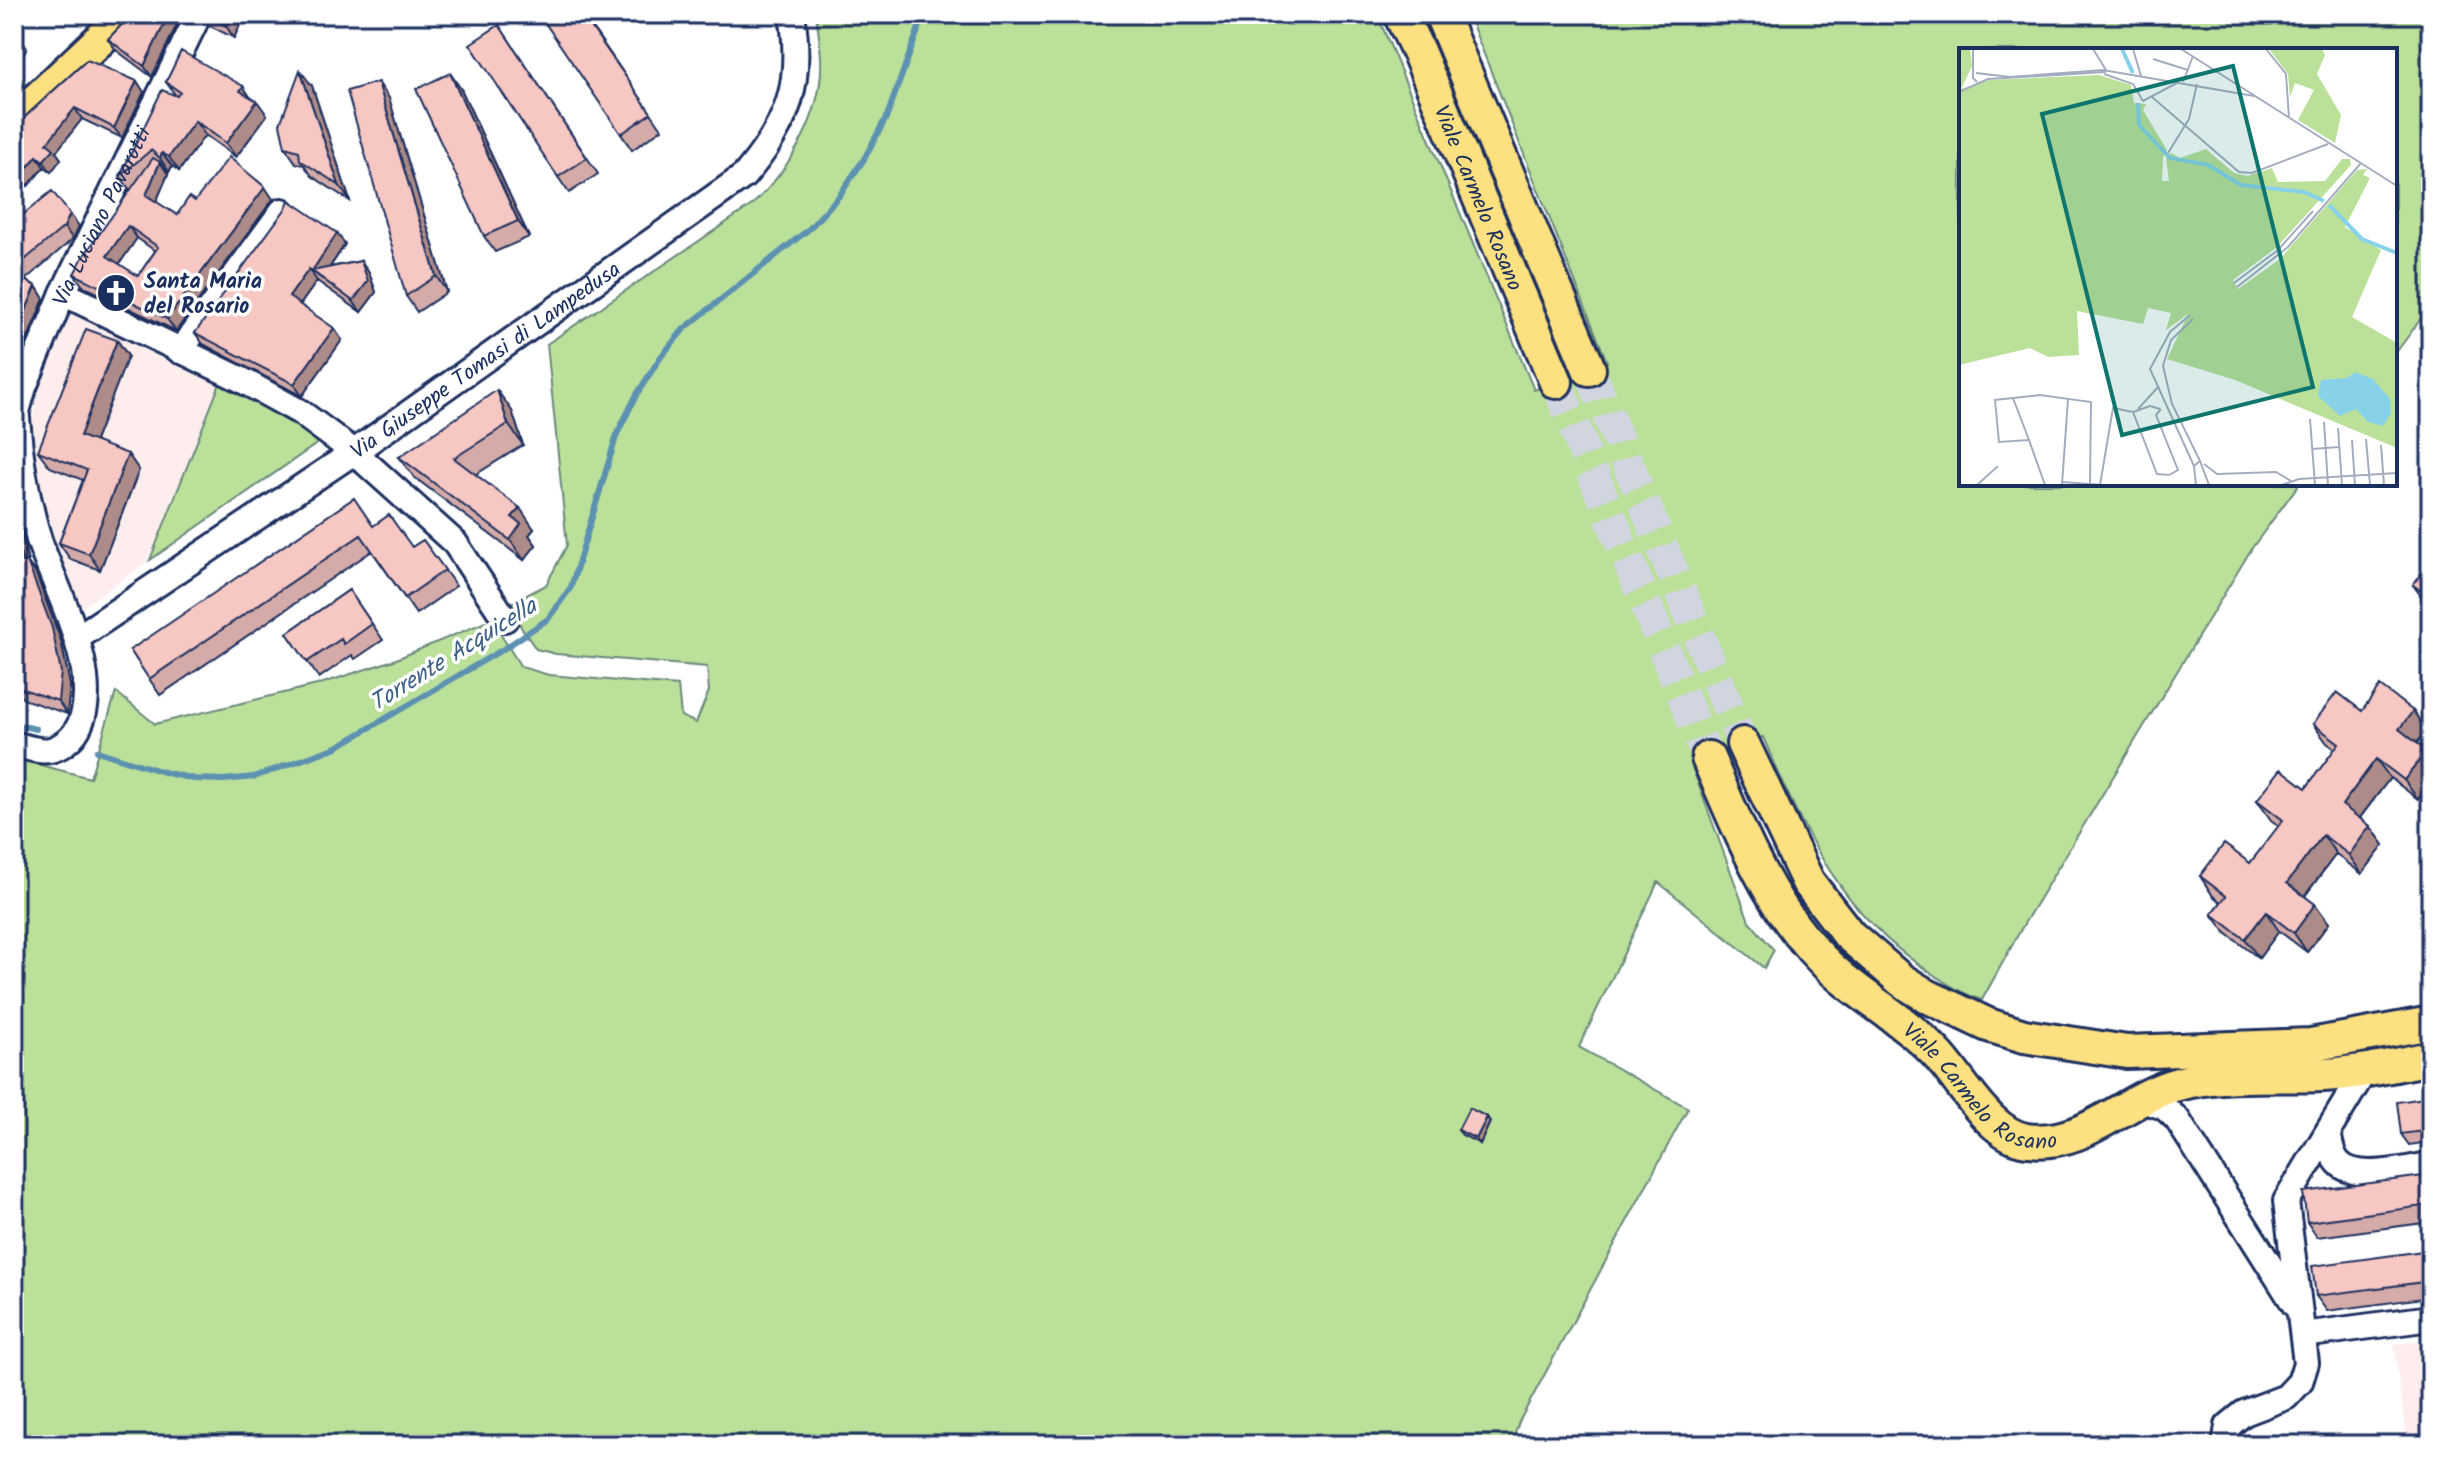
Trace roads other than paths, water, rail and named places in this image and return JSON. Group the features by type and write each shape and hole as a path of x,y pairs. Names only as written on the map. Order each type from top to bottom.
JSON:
{"main road":[{"path":"14,121 127,14"},
{"name":"Viale Carmelo Rosano","path":"1400,14 1556,382"},
{"name":"Viale Carmelo Rosano","path":"1441,14 1589,369"},
{"name":"Viale Carmelo Rosano","path":"1743,744 1795,857 1826,907 1849,935 1901,980 1976,1020 2024,1036 2127,1052 2311,1045 2431,1023"},
{"name":"Viale Carmelo Rosano","path":"1708,758 1760,875 1794,927 1842,978 1928,1044 2000,1130 2025,1140 2065,1138 2102,1124 2173,1085 2201,1079 2327,1075 2431,1058"}],"street":[{"name":"Via Luciano Pavarotti","path":"14,744 52,750 72,737 86,712 77,638 40,543 24,476 15,420 19,385 199,14"},
{"name":"Via Giuseppe Tomasi di Lampedusa","path":"77,638 354,452 744,176 769,146 794,87 797,57 792,14"},
{"path":"180,351 282,211"},
{"path":"63,293 240,379 300,412 354,452 455,543 505,619"},
{"path":"2250,1233 2260,1234 2272,1228 2365,1070"},
{"path":"2142,1100 2164,1107 2177,1119 2250,1233 2302,1324"},
{"path":"2328,1132 2332,1151 2338,1162 2349,1171 2362,1174 2431,1165"},
{"path":"2225,1445 2228,1426 2244,1413 2286,1397 2300,1382 2306,1363 2286,1201"},
{"path":"2302,1324 2431,1318"}],"waterway":[{"name":"Torrente Acquicella","path":"97,751 194,779 254,777 337,747 505,648 548,619 571,587 617,434 637,394 660,358 684,329 809,229 839,196 864,159 887,116 924,14"},
{"name":"Torrente Acquicella","path":"14,724 36,729"}],"tunnel":[{"path":"1589,369 1743,744"},
{"path":"1556,382 1708,758"}],"place":[{"name":"Santa Maria del Rosario","path":"116,293"}]}
